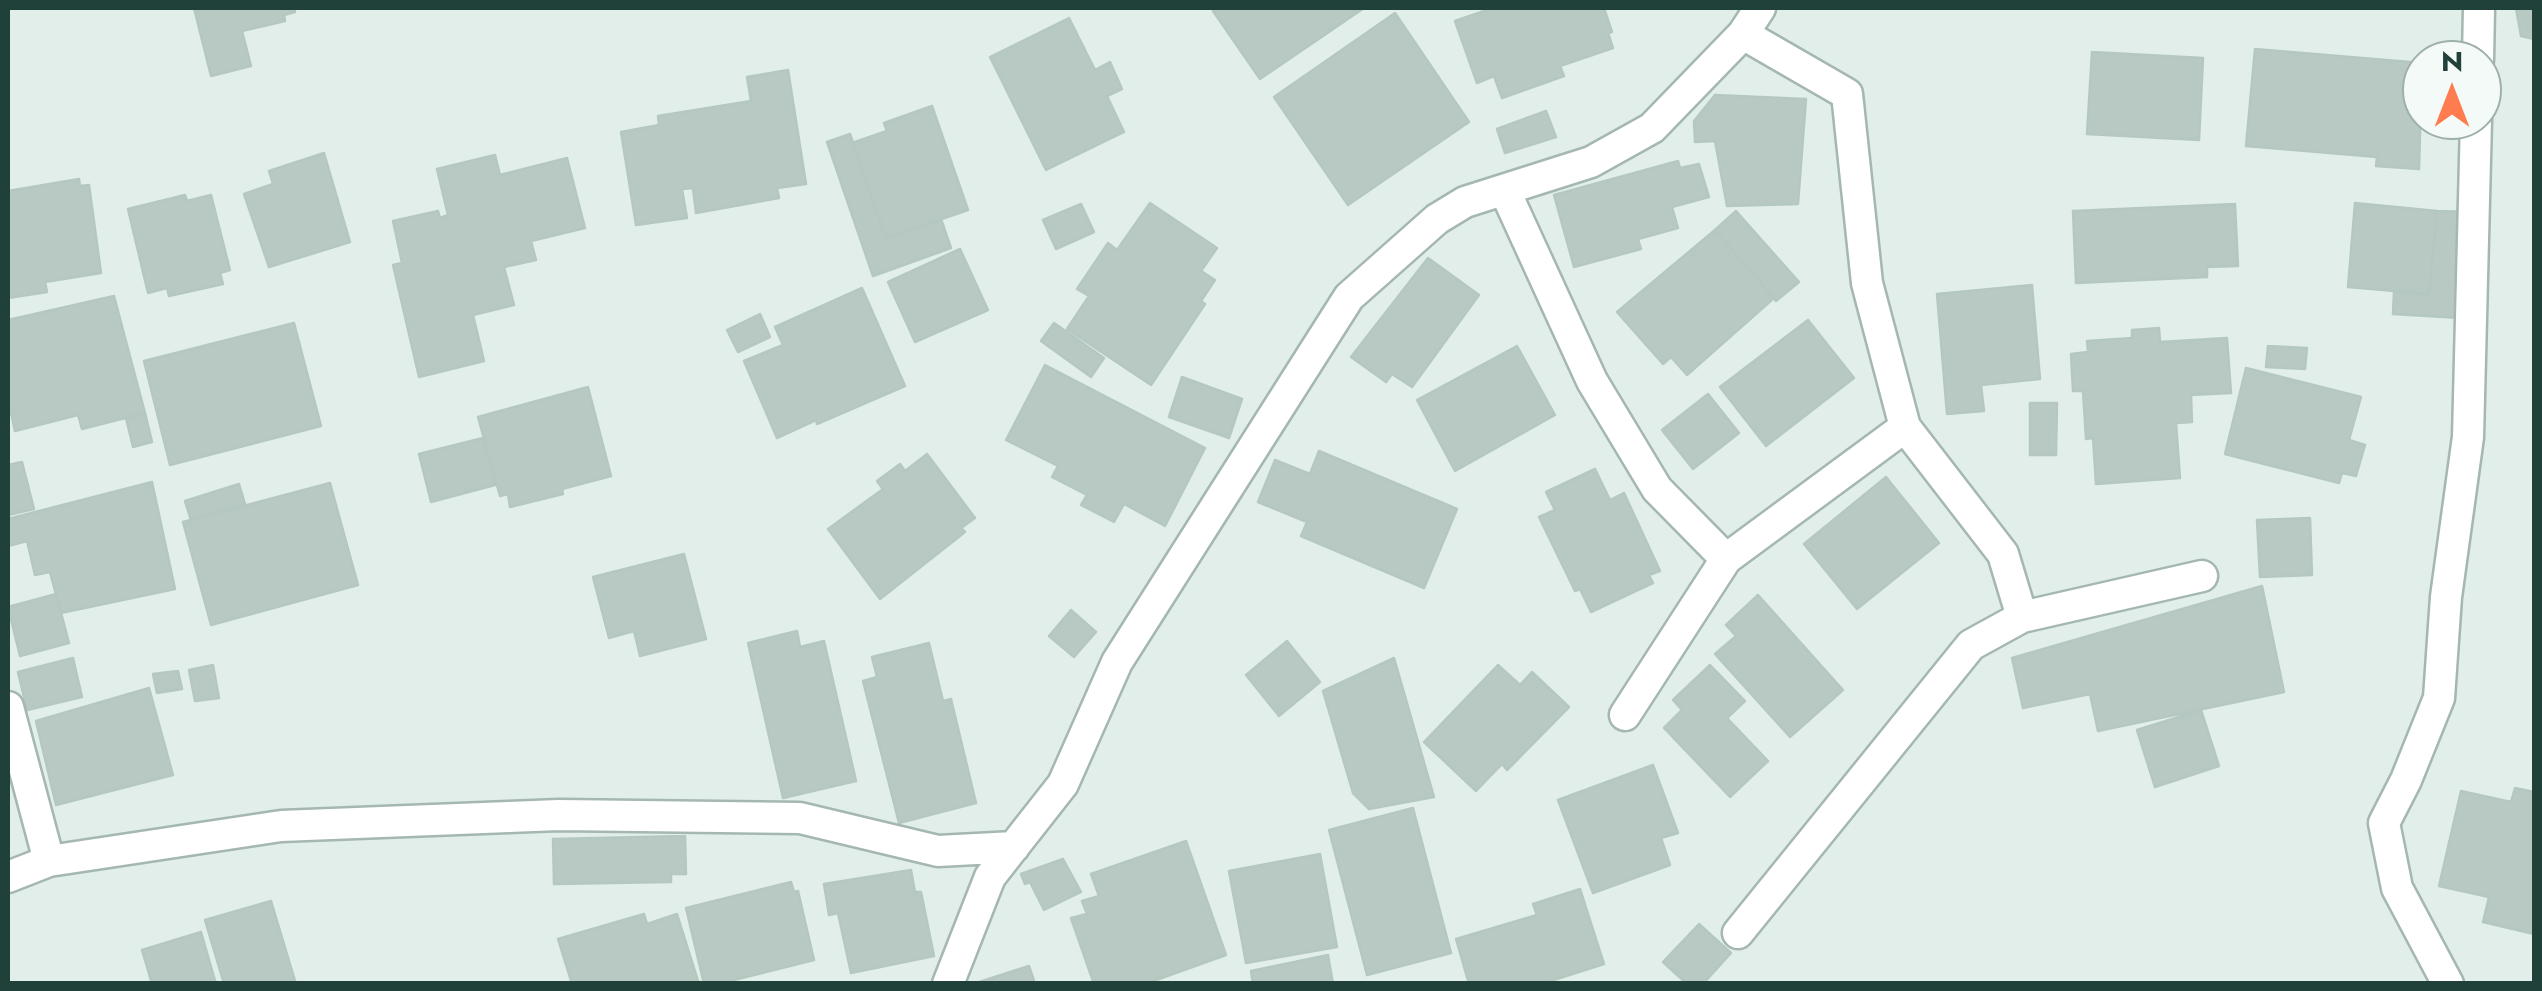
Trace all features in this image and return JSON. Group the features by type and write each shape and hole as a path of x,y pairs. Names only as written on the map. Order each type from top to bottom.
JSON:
{"street":[{"path":"948,984 990,876 1062,784 1116,662 1349,297 1437,219 1465,202 1590,162 1652,128 1743,34 1760,8"},
{"path":"2478,40 2479,8"},
{"path":"1743,34 1847,94 1867,283 1905,427 2003,554 2022,617"},
{"path":"2448,984 2397,888 2384,822 2406,780 2439,698 2446,596 2468,437 2475,140"},
{"path":"1506,190 1601,396 1657,488 1726,560"},
{"path":"1625,714 1726,560 1905,427"},
{"path":"1738,933 1971,645 2022,617 2202,576"},
{"path":"8,707 49,861"},
{"path":"8,878 49,861 281,826 559,815 800,818 938,851 1014,847"}],"building":[{"path":"194,8 294,8 295,12 284,15 285,21 242,31 251,66 211,76"},
{"path":"1364,8 1260,79 1213,11"},
{"path":"1493,8 1604,8 1613,48 1560,66 1564,76 1502,98 1494,76 1477,83 1455,21"},
{"path":"2516,8 2534,8 2534,39 2521,36"},
{"path":"1395,13 1469,122 1348,205 1274,97"},
{"path":"1069,18 1095,70 1110,62 1122,89 1107,96 1124,132 1046,170 990,57"},
{"path":"2255,49 2402,61 2402,140 2420,140 2419,169 2376,166 2377,157 2246,146"},
{"path":"2092,52 2203,58 2199,140 2087,134"},
{"path":"788,70 806,184 777,188 779,198 696,213 693,188 682,189 687,218 636,225 621,132 659,125 658,116 751,101 747,77"},
{"path":"1715,95 1806,99 1798,204 1727,206 1715,141 1695,142 1694,121"},
{"path":"932,106 968,210 886,238 852,143 887,131 884,123"},
{"path":"1546,111 1556,137 1505,153 1497,129"},
{"path":"850,134 886,238 941,219 951,248 873,276 827,142"},
{"path":"324,153 350,242 269,267 244,194 273,184 269,171"},
{"path":"495,155 500,175 567,158 585,228 531,241 536,260 504,267 514,305 473,315 484,361 419,377 393,265 402,263 393,221 438,211 440,218 448,215 437,169"},
{"path":"1678,161 1680,168 1699,164 1709,197 1672,207 1678,228 1638,239 1641,249 1574,267 1554,195"},
{"path":"79,179 80,186 89,185 101,273 45,282 47,292 8,298 8,191"},
{"path":"185,195 187,201 211,195 230,270 220,273 223,284 169,296 167,288 148,293 128,209"},
{"path":"1150,203 1217,248 1201,271 1215,280 1201,301 1205,304 1151,385 1067,329 1089,296 1077,289 1108,243 1117,250"},
{"path":"2355,203 2437,211 2429,294 2348,287"},
{"path":"1081,204 1094,232 1056,249 1043,220"},
{"path":"2235,204 2238,266 2207,267 2207,277 2076,283 2073,211"},
{"path":"1736,211 1799,282 1776,301 1715,230"},
{"path":"2437,211 2472,212 2460,318 2393,314 2394,292 2429,294"},
{"path":"1715,230 1774,298 1687,375 1671,357 1663,364 1617,312"},
{"path":"960,249 988,310 915,342 888,282"},
{"path":"1428,258 1479,295 1412,387 1392,374 1386,382 1351,357"},
{"path":"2032,285 2040,379 1981,385 1984,411 1947,414 1937,294"},
{"path":"862,288 905,386 777,438 744,361 783,345 775,327"},
{"path":"114,296 145,413 82,429 78,415 15,431 8,399 8,320"},
{"path":"760,314 770,337 738,352 727,330"},
{"path":"1808,320 1854,378 1766,446 1720,387"},
{"path":"294,323 321,426 170,465 144,361"},
{"path":"1054,323 1104,358 1091,377 1041,341"},
{"path":"2159,328 2160,342 2227,338 2231,393 2191,395 2192,422 2176,423 2180,478 2096,484 2093,438 2086,439 2083,391 2073,391 2071,354 2088,352 2087,341 2132,338 2132,330"},
{"path":"1517,346 1555,415 1455,471 1417,400"},
{"path":"2268,346 2307,348 2305,369 2266,367"},
{"path":"1045,365 1205,448 1165,526 1124,504 1114,522 1081,505 1087,495 1052,477 1058,466 1006,440"},
{"path":"2246,368 2361,397 2349,440 2365,445 2356,476 2342,473 2339,483 2225,454"},
{"path":"1182,377 1242,399 1229,438 1169,417"},
{"path":"588,387 611,476 562,489 563,494 510,507 508,494 500,496 478,417"},
{"path":"1708,394 1739,433 1693,469 1662,430"},
{"path":"2030,403 2057,403 2056,455 2030,455"},
{"path":"145,413 152,442 133,447 126,418"},
{"path":"483,438 495,485 431,502 419,454"},
{"path":"1319,451 1457,509 1424,588 1301,536 1307,522 1258,502 1275,460 1310,474"},
{"path":"927,454 975,518 961,528 965,532 880,599 828,529 883,489 877,481 900,464 905,471"},
{"path":"22,462 34,509 8,515 8,465"},
{"path":"1595,469 1610,500 1624,493 1660,571 1649,575 1653,583 1591,612 1580,589 1575,591 1539,517 1555,510 1546,492"},
{"path":"1886,477 1939,543 1857,609 1804,544"},
{"path":"152,482 175,589 61,613 50,572 35,575 27,541 8,546 8,519"},
{"path":"330,483 358,585 211,625 183,522"},
{"path":"239,484 245,504 191,520 185,501"},
{"path":"2310,518 2312,575 2260,577 2257,520"},
{"path":"684,554 706,639 640,656 634,631 609,638 593,577"},
{"path":"2262,586 2284,692 2098,731 2090,694 2023,708 2012,658"},
{"path":"56,594 69,643 20,656 8,607"},
{"path":"1758,595 1843,690 1790,737 1715,654 1736,636 1726,625"},
{"path":"1071,610 1096,632 1074,657 1049,636"},
{"path":"797,631 800,647 824,641 856,781 783,798 748,643"},
{"path":"1287,641 1320,682 1279,716 1246,675"},
{"path":"929,643 943,701 951,699 976,803 899,823 863,681 877,677 872,657"},
{"path":"73,658 82,697 27,710 18,672"},
{"path":"1394,658 1434,797 1369,809 1353,793 1323,691"},
{"path":"213,665 219,698 195,701 189,670"},
{"path":"1498,665 1520,685 1532,672 1569,707 1507,770 1502,764 1476,791 1424,742"},
{"path":"1710,665 1745,701 1727,718 1768,761 1730,797 1664,728 1682,710 1673,700"},
{"path":"178,671 182,689 157,693 153,674"},
{"path":"149,688 173,775 56,805 36,721"},
{"path":"2201,710 2219,766 2155,787 2137,730"},
{"path":"1653,765 1678,833 1661,838 1670,865 1593,893 1558,800"},
{"path":"2515,788 2534,792 2534,934 2483,922 2489,897 2439,886 2461,791 2511,802"},
{"path":"1413,808 1451,953 1367,975 1329,830"},
{"path":"685,836 686,874 671,874 671,882 554,884 553,839"},
{"path":"1186,841 1226,955 1145,984 1094,984 1071,918 1087,914 1082,901 1099,896 1091,874"},
{"path":"1320,854 1337,947 1246,963 1229,871"},
{"path":"1063,859 1081,892 1044,910 1030,882 1025,884 1021,874"},
{"path":"911,870 915,892 921,892 934,956 851,973 838,913 829,915 824,884"},
{"path":"791,882 794,892 798,891 814,960 704,984 686,908"},
{"path":"1580,889 1604,964 1541,984 1469,984 1456,939 1537,915 1533,904"},
{"path":"271,901 296,984 224,984 205,920"},
{"path":"644,914 647,924 677,914 699,984 572,984 558,939"},
{"path":"1699,924 1731,953 1703,984 1687,984 1663,962"},
{"path":"201,932 216,984 152,984 142,950"},
{"path":"1328,955 1333,984 1253,984 1251,971"},
{"path":"1029,966 1035,984 976,983"}]}
